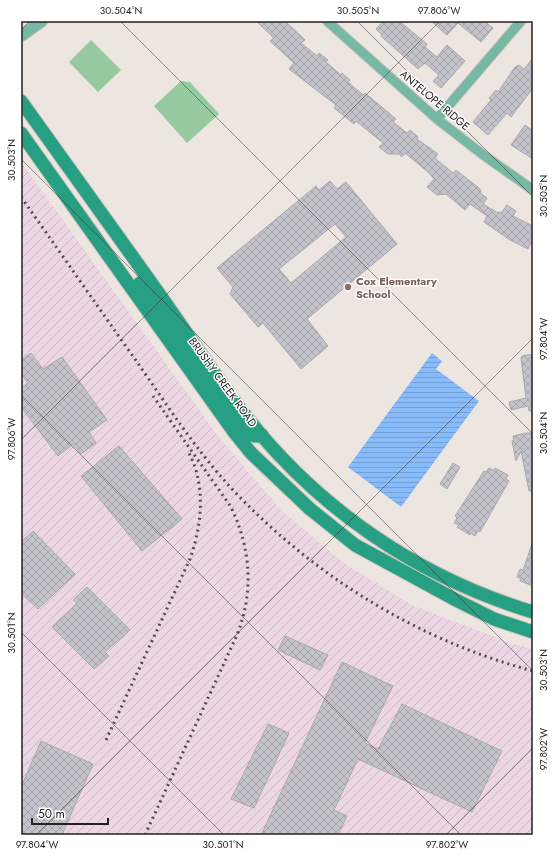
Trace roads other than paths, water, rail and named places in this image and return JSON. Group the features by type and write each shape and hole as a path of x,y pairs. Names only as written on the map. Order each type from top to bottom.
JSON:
{"main road":[{"name":"BRUSHY CREEK ROAD","path":"21,101 242,411 299,476 350,520 421,566 506,604 533,612"},
{"name":"BRUSHY CREEK ROAD","path":"21,133 234,432 251,453 310,508 355,545 410,576 494,619 533,632"},
{"path":"73,206 99,224 242,427 249,435 255,437 262,435"}],"street":[{"path":"21,36 42,21"},
{"name":"ANTELOPE RIDGE","path":"327,21 437,119 482,154 533,190"},
{"path":"437,119 520,21"}],"water":[{"path":"432,353 442,361 436,369 479,401 401,507 348,467"}],"railway":[{"path":"21,197 194,443 232,489 264,521 297,550 333,577 408,623 449,642 490,658 533,671"},
{"path":"145,835 237,635 246,603 248,587 248,571 243,539 231,507 153,396"},
{"path":"106,740 190,559 194,546 199,519 200,492 198,479 189,453"}],"place":[{"name":"Cox Elementary School","path":"348,287"}]}
